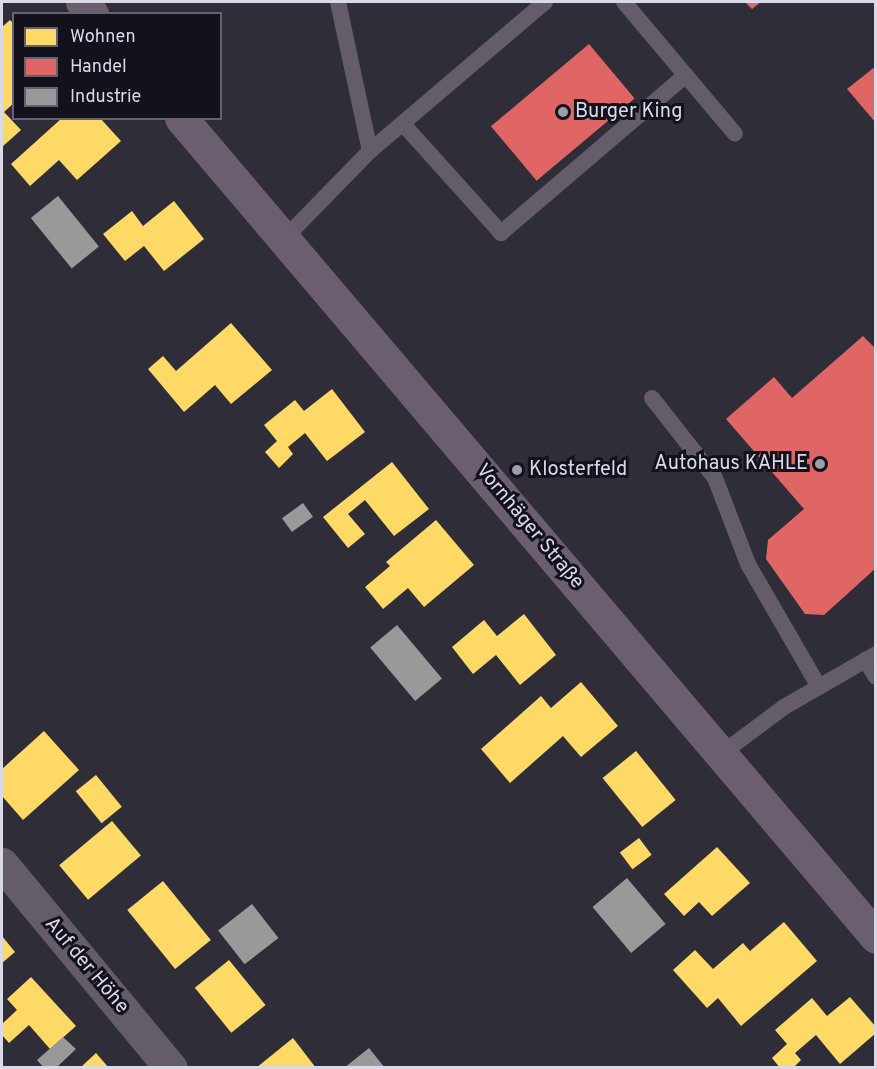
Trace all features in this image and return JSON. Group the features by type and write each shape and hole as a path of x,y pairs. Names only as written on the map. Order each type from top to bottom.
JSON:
{"main road":[{"name":"Vornhäger Straße","path":"183,120 876,937"}],"street":[{"name":"Auf der Höhe","path":"2,864 171,1068"}],"lane":[{"path":"338,2 370,151"},
{"path":"283,240 370,151 545,2"},
{"path":"624,2 735,134"},
{"path":"403,124 501,233 686,75"},
{"path":"652,398 715,478 748,564 819,687"},
{"path":"721,754 784,707 870,657 876,677"}],"building: Wohnen":[{"path":"10,20 12,22 12,105 4,112 21,130 2,147 2,27"},
{"path":"60,120 102,120 121,141 77,180 59,160 30,186 11,164"},
{"path":"174,201 204,239 164,271 144,246 125,261 103,234 132,211 143,226"},
{"path":"231,323 272,370 231,404 215,385 184,412 148,369 163,356 176,371"},
{"path":"332,389 365,432 327,461 305,433 288,447 293,454 279,468 265,452 277,441 264,425 295,400 304,411"},
{"path":"392,462 429,509 394,536 365,500 348,514 365,534 348,548 323,517"},
{"path":"436,520 474,565 424,607 408,588 383,609 365,587 390,566 386,562"},
{"path":"524,614 556,655 520,685 496,655 473,674 452,647 484,620 497,636"},
{"path":"581,682 618,726 581,757 563,736 510,783 481,749 541,696 551,708"},
{"path":"44,731 79,770 23,820 2,796 2,769"},
{"path":"636,751 676,800 642,827 603,778"},
{"path":"96,775 122,807 102,823 76,791"},
{"path":"112,821 141,855 88,900 59,865"},
{"path":"639,838 652,855 632,869 620,852"},
{"path":"717,847 750,883 712,916 699,902 684,916 664,894"},
{"path":"163,881 211,940 175,969 127,910"},
{"path":"784,922 817,961 741,1026 718,998 707,1008 673,970 695,950 713,969 743,943 750,951"},
{"path":"2,936 15,952 2,963"},
{"path":"229,960 266,1005 231,1033 195,988"},
{"path":"31,977 76,1026 50,1049 29,1025 9,1043 2,1035 2,1024 17,1010 7,999"},
{"path":"850,997 876,1027 876,1033 840,1064 816,1035 795,1053 801,1060 793,1068 780,1068 772,1058 787,1044 775,1030 812,998 827,1016"},
{"path":"293,1038 316,1068 256,1068"},
{"path":"96,1053 109,1068 80,1068"}],"building: Handel":[{"path":"745,2 761,2 752,9"},
{"name":"Burger King","path":"589,44 635,98 537,181 491,126"},
{"path":"876,66 876,123 847,89"},
{"name":"Autohaus KAHLE","path":"863,336 876,349 876,568 824,615 805,614 766,559 768,540 804,509 726,419 774,377 792,398"}],"building: Industrie":[{"path":"58,196 99,247 72,269 31,218"},
{"path":"303,503 313,517 292,532 282,518"},
{"path":"397,625 442,679 415,701 370,647"},
{"path":"627,878 666,924 631,953 593,907"},
{"path":"252,904 278,938 245,964 218,930"},
{"path":"63,1037 76,1049 56,1068 44,1068 37,1060"},
{"path":"369,1048 385,1068 344,1068"}],"place":[{"name":"Burger King","path":"563,112"},
{"name":"Autohaus KAHLE","path":"820,464"},
{"name":"Klosterfeld","path":"517,470"}]}
